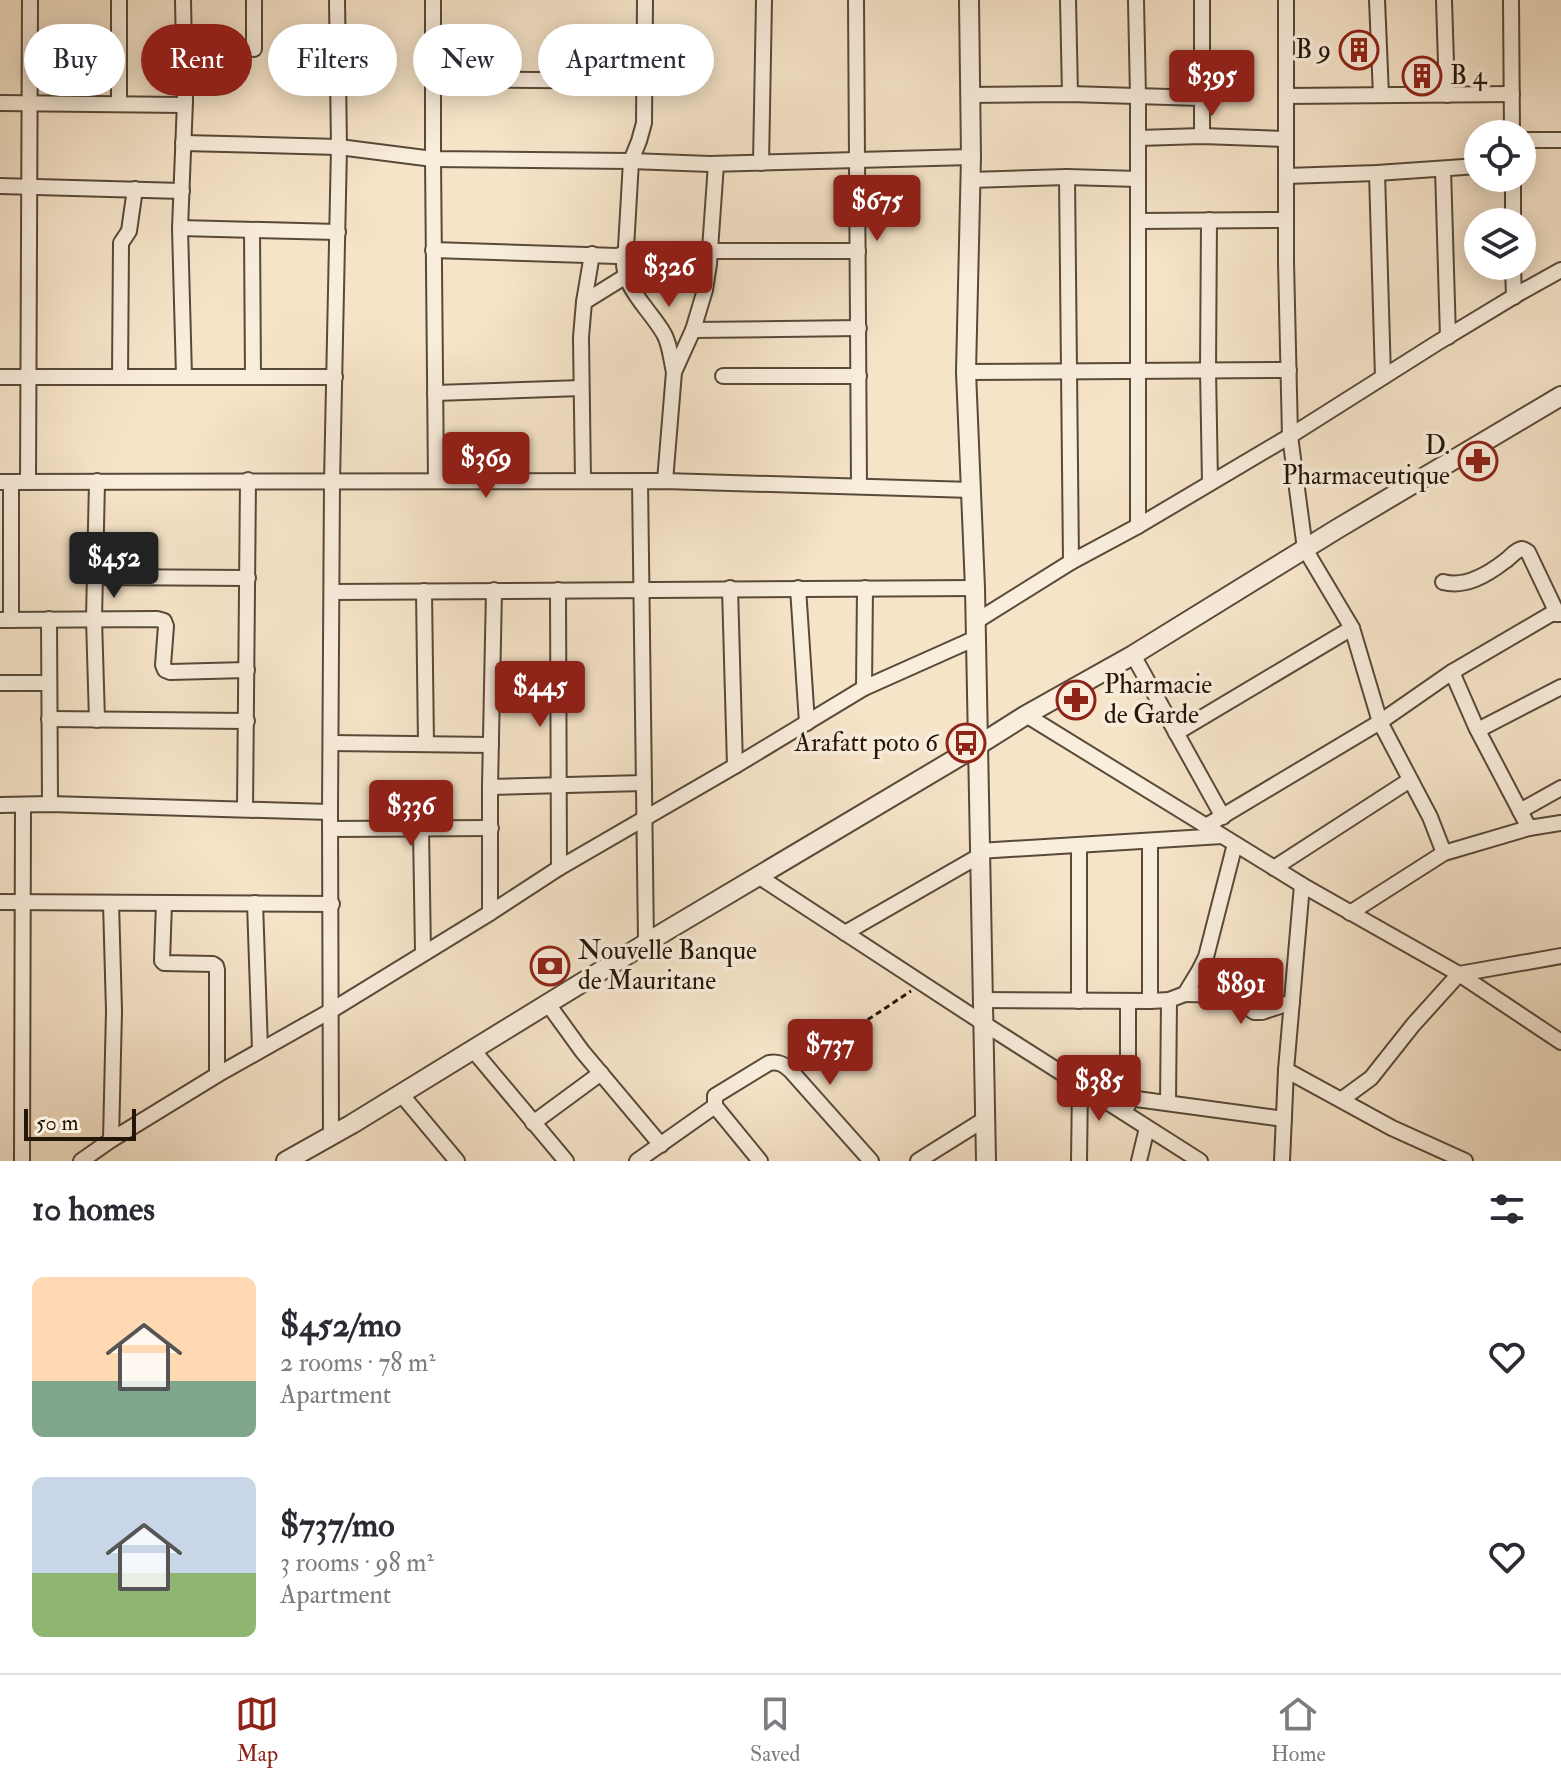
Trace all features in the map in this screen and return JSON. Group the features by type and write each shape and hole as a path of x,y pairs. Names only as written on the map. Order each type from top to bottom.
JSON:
{"street":[{"path":"28,482 30,0"},
{"path":"119,0 119,104"},
{"path":"183,0 180,228 184,376"},
{"path":"254,0 254,49"},
{"path":"331,1136 332,482 339,147 337,0"},
{"path":"433,0 433,24"},
{"path":"645,0 645,24"},
{"path":"761,163 764,0"},
{"path":"856,0 859,486"},
{"path":"969,0 971,157 966,372 975,588 986,1161"},
{"path":"1068,0 1070,94"},
{"path":"1136,0 1138,526"},
{"path":"1202,0 1202,136"},
{"path":"1286,0 1290,436 1305,549 1352,628 1380,722 1430,817 1444,853"},
{"path":"1377,0 1381,95"},
{"path":"1444,0 1447,95"},
{"path":"1511,0 1512,120"},
{"path":"1286,96 1512,94"},
{"path":"969,95 1202,98"},
{"path":"433,96 436,481"},
{"path":"644,96 644,123 631,161 624,254 626,276 639,302 666,336 674,372 665,481"},
{"path":"0,103 184,105"},
{"path":"1138,138 1202,136 1286,139"},
{"path":"1536,140 1561,140"},
{"path":"183,143 339,147 433,159 716,164 971,157"},
{"path":"674,372 693,330 705,290 716,164"},
{"path":"1286,176 1464,167"},
{"path":"1443,169 1448,337"},
{"path":"1377,173 1383,377"},
{"path":"970,180 1067,177 1138,179"},
{"path":"1067,177 1071,562"},
{"path":"0,186 182,191"},
{"path":"120,377 121,243 129,231 135,189"},
{"path":"1209,220 1210,483"},
{"path":"1138,221 1286,220"},
{"path":"180,228 338,232"},
{"path":"252,230 253,377"},
{"path":"433,250 624,254"},
{"path":"710,251 858,251"},
{"path":"583,481 581,337 592,254"},
{"path":"81,1161 260,1049 332,1010 559,868 864,688 976,630 1071,562 1290,436 1561,270"},
{"path":"584,302 626,276"},
{"path":"1513,280 1514,297"},
{"path":"693,330 859,328"},
{"path":"966,372 1289,370"},
{"path":"723,376 859,376"},
{"path":"0,377 335,377"},
{"path":"435,393 581,388"},
{"path":"286,1161 401,1094 646,942 1026,715 1133,655 1561,396"},
{"path":"245,809 248,480"},
{"path":"97,481 94,619 97,720"},
{"path":"640,481 646,942"},
{"path":"247,670 165,670 166,626 164,621 157,619 5,620 6,482 665,481 972,490"},
{"path":"1206,826 1380,722 1452,672 1551,614 1559,613 1528,552 1522,549 1477,579 1454,585 1443,582"},
{"path":"95,577 248,578"},
{"path":"730,588 735,766"},
{"path":"798,588 807,723"},
{"path":"864,688 865,588"},
{"path":"332,592 975,588"},
{"path":"490,913 494,590"},
{"path":"558,590 559,868"},
{"path":"424,591 426,744"},
{"path":"49,619 50,804"},
{"path":"1176,733 1352,628"},
{"path":"1133,655 1223,817"},
{"path":"1452,672 1529,828"},
{"path":"0,683 49,683"},
{"path":"1478,730 1561,687"},
{"path":"1026,715 1302,885 1459,974 1561,1042"},
{"path":"49,719 247,721"},
{"path":"331,743 491,745"},
{"path":"1274,868 1410,780"},
{"path":"490,787 644,783"},
{"path":"1520,811 1561,788"},
{"path":"0,805 330,812"},
{"path":"22,1161 23,805"},
{"path":"1350,913 1444,853 1529,828 1561,823"},
{"path":"331,829 491,828"},
{"path":"421,829 423,953"},
{"path":"845,933 979,854 1150,841 1228,840"},
{"path":"1185,994 1206,957 1228,840"},
{"path":"1150,841 1150,1001"},
{"path":"1079,845 1079,1001"},
{"path":"758,876 1200,1161"},
{"path":"1282,1161 1286,1070 1302,885"},
{"path":"0,902 332,904"},
{"path":"111,903 114,1011 111,1140"},
{"path":"164,903 162,961 216,966 217,1075"},
{"path":"255,903 260,1049"},
{"path":"1341,1100 1371,1078 1459,974 1561,956"},
{"path":"982,1000 1150,1001 1169,1000 1185,994 1225,995 1236,998 1254,1012 1292,1002"},
{"path":"1168,1103 1169,1000"},
{"path":"1127,1115 1128,1001"},
{"path":"548,1004 582,1051 661,1145"},
{"path":"473,1050 566,1161"},
{"path":"757,1160 715,1106 715,1096 769,1063 781,1063 871,1161"},
{"path":"1286,1070 1392,1128 1465,1161"},
{"path":"533,1123 601,1073"},
{"path":"1079,1161 1080,1085"},
{"path":"401,1094 457,1161"},
{"path":"1129,1098 1284,1119"},
{"path":"637,1161 715,1106"},
{"path":"918,1161 985,1119"},
{"path":"1139,1161 1147,1128"}],"path":[{"path":"791,1071 922,983"}],"place":[{"name":"B 9","path":"1359,50"},
{"name":"B 4","path":"1422,76"},
{"name":"D. Pharmaceutique","path":"1478,461"},
{"name":"Pharmacie de Garde","path":"1076,700"},
{"name":"Arafatt poto 6","path":"966,743"},
{"name":"Nouvelle Banque de Mauritane","path":"550,966"}]}
